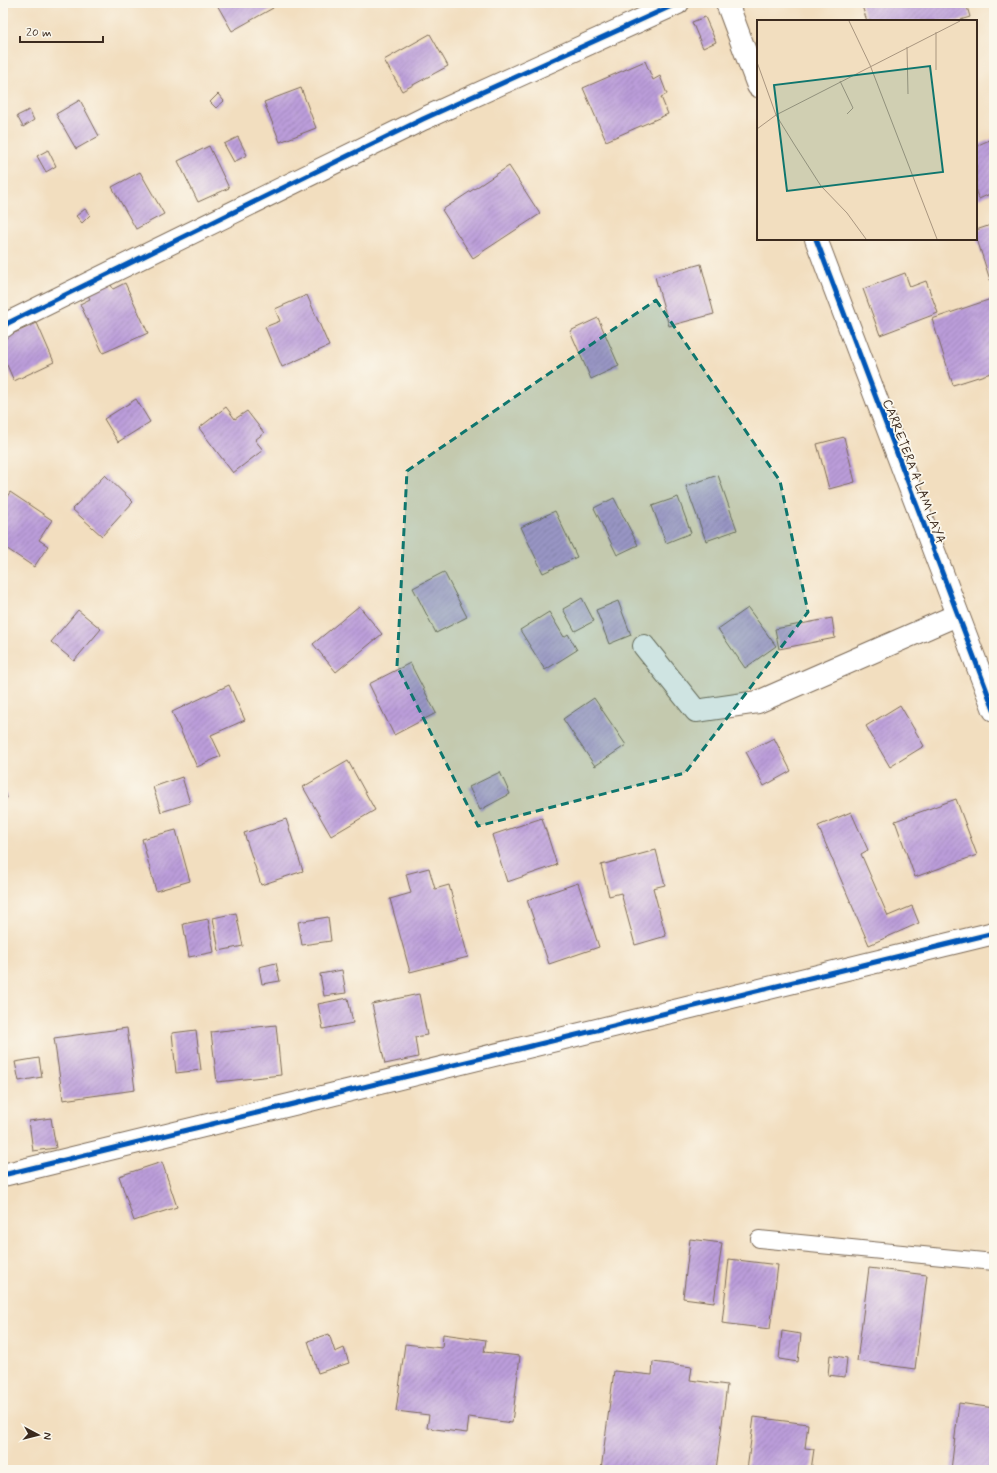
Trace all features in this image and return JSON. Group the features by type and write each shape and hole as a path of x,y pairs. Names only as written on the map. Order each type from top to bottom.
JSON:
{"street":[{"path":"3,327 8,323 423,119 678,3"},
{"path":"727,3 757,83"},
{"name":"CARRETERA A LAM LAYA","path":"816,240 994,710"},
{"path":"644,646 696,711 758,702 957,615"},
{"path":"3,1175 994,934"}],"lane":[{"path":"759,1239 994,1262"}],"highlighted area":[{"path":"656,300 780,481 808,612 685,773 478,826 397,666 407,471"}],"building":[{"path":"216,3 270,3 273,8 232,31"},
{"path":"861,3 966,3 970,17 960,20 867,20"},
{"path":"705,17 716,42 703,48 692,22"},
{"path":"430,34 448,66 402,91 384,60"},
{"path":"645,61 653,80 660,76 667,94 661,97 668,114 606,141 583,88"},
{"path":"301,88 316,128 280,142 264,102"},
{"path":"218,94 224,101 216,108 210,102"},
{"path":"80,100 99,136 76,149 56,114"},
{"path":"29,110 34,120 23,127 17,116"},
{"path":"238,137 247,155 234,162 224,144"},
{"path":"994,138 994,192 979,199 977,194 977,146"},
{"path":"209,146 229,188 198,202 178,161"},
{"path":"48,150 56,166 46,172 37,156"},
{"path":"509,166 540,214 473,258 442,210"},
{"path":"140,172 164,214 136,229 112,187"},
{"path":"85,209 90,215 82,223 76,216"},
{"path":"994,224 994,282 991,283 977,239 977,230"},
{"path":"701,264 714,314 669,326 655,277"},
{"path":"905,273 910,287 926,281 938,313 880,335 863,289"},
{"path":"108,279 113,289 125,283 148,333 103,353 80,304 90,299 85,289"},
{"path":"307,295 329,346 282,367 265,327 280,321 275,309"},
{"path":"994,298 994,372 953,385 932,319"},
{"path":"598,318 619,366 591,379 570,331"},
{"path":"37,323 54,362 14,381 3,356 3,338"},
{"path":"136,399 150,422 118,442 104,419"},
{"path":"226,407 235,419 247,411 264,433 255,440 263,450 233,473 199,428"},
{"path":"844,437 855,482 829,489 817,444"},
{"path":"105,475 133,502 102,536 72,509"},
{"path":"718,475 737,530 706,541 686,486"},
{"path":"10,492 52,520 39,540 48,546 34,567 3,546 3,503"},
{"path":"678,497 691,533 666,543 652,506"},
{"path":"614,498 638,545 617,555 594,508"},
{"path":"555,511 577,557 543,573 521,527"},
{"path":"444,572 467,617 436,633 413,588"},
{"path":"582,598 594,621 575,631 563,609"},
{"path":"618,601 631,635 609,644 596,610"},
{"path":"359,606 382,634 336,672 313,644"},
{"path":"748,608 776,646 745,668 718,629"},
{"path":"78,610 101,629 74,661 51,642"},
{"path":"549,612 564,637 568,634 577,650 545,670 520,630"},
{"path":"832,618 835,638 779,649 775,629"},
{"path":"410,663 436,713 394,735 369,684"},
{"path":"229,685 245,720 211,735 221,756 197,767 172,712"},
{"path":"594,698 626,745 595,766 563,719"},
{"path":"900,705 924,746 890,767 866,726"},
{"path":"774,738 791,771 764,786 746,752"},
{"path":"348,761 375,810 331,836 303,787"},
{"path":"500,772 510,794 480,810 469,787"},
{"path":"182,777 190,803 161,812 153,787"},
{"path":"3,785 7,798 3,799"},
{"path":"956,799 977,855 915,877 895,821"},
{"path":"851,812 868,850 861,854 888,916 912,906 919,923 869,945 818,826"},
{"path":"542,818 557,865 507,882 492,835"},
{"path":"286,819 303,871 261,885 244,833"},
{"path":"176,830 190,881 156,891 142,839"},
{"path":"656,850 665,885 653,888 666,936 635,945 621,893 609,896 601,865"},
{"path":"429,868 435,889 449,885 468,957 410,972 390,899 411,893 406,874"},
{"path":"578,883 599,947 549,964 527,900"},
{"path":"236,913 243,946 219,951 213,918"},
{"path":"328,917 331,941 302,945 298,922"},
{"path":"208,919 214,952 189,957 183,924"},
{"path":"276,963 280,981 262,984 259,967"},
{"path":"342,970 346,993 324,996 320,974"},
{"path":"419,994 427,1035 415,1037 418,1057 385,1064 372,1004"},
{"path":"348,998 353,1023 323,1029 318,1004"},
{"path":"276,1025 281,1075 217,1082 211,1032"},
{"path":"127,1028 135,1090 63,1100 54,1038"},
{"path":"196,1030 201,1070 176,1073 172,1033"},
{"path":"39,1058 42,1077 19,1081 15,1062"},
{"path":"51,1118 56,1148 33,1151 29,1121"},
{"path":"162,1162 177,1207 134,1221 119,1176"},
{"path":"690,1239 722,1243 714,1302 683,1298"},
{"path":"729,1259 778,1265 770,1329 722,1323"},
{"path":"869,1268 927,1275 915,1369 857,1361"},
{"path":"782,1331 801,1334 798,1362 779,1359"},
{"path":"329,1334 335,1352 344,1348 349,1363 318,1373 308,1341"},
{"path":"443,1334 486,1340 484,1352 520,1356 512,1423 469,1417 467,1433 427,1428 429,1415 396,1411 405,1344 442,1348"},
{"path":"830,1355 847,1358 845,1377 828,1375"},
{"path":"653,1362 692,1367 690,1380 727,1385 716,1470 601,1470 614,1371 652,1375"},
{"path":"959,1403 994,1408 993,1470 951,1470"},
{"path":"754,1417 808,1424 805,1448 814,1449 811,1470 747,1470"}],"cycle path":[{"path":"3,327 8,323 423,119 678,3"},
{"path":"816,240 994,710"},
{"path":"3,1175 994,933"}]}
